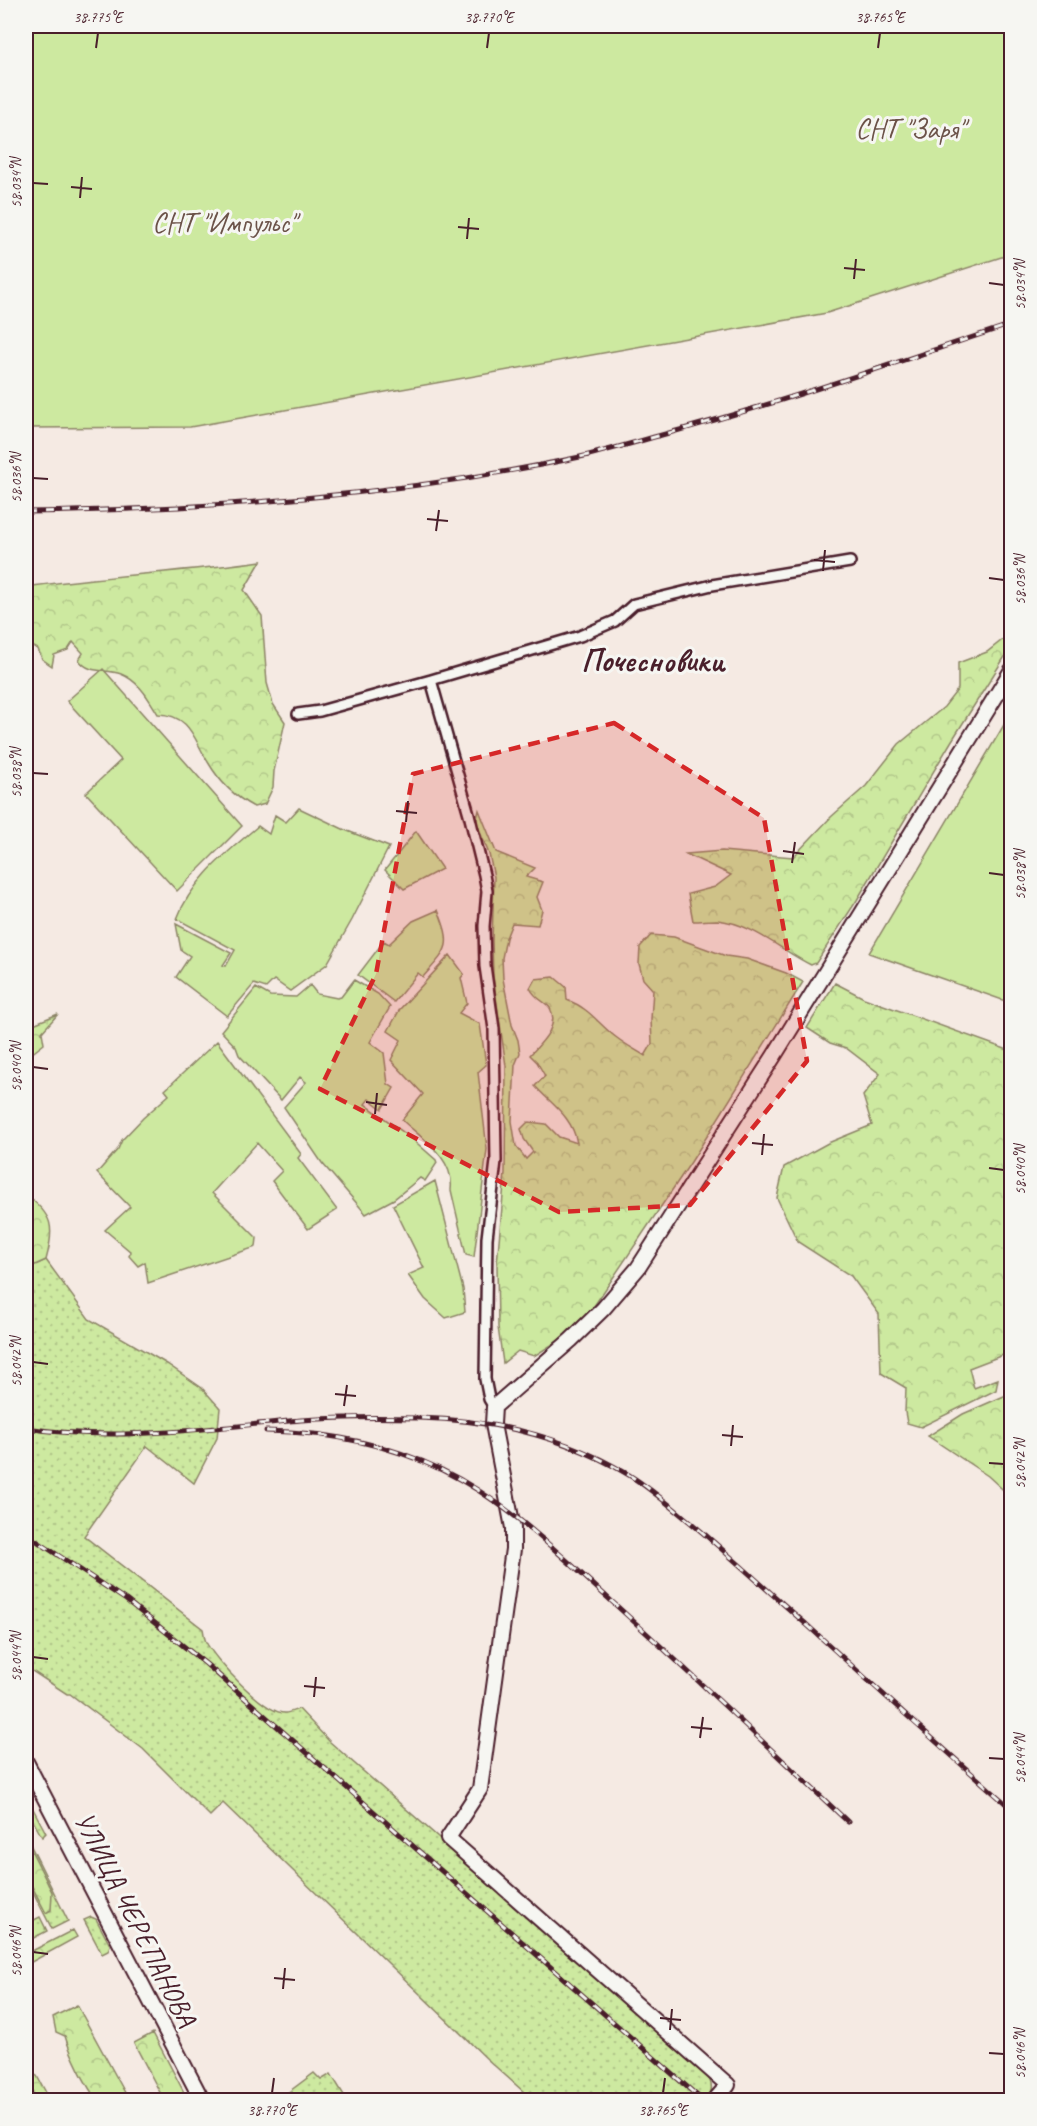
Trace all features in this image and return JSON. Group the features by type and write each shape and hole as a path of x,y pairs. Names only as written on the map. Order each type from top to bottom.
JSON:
{"street":[{"path":"298,714 320,711 580,636 615,621 634,604 712,585 850,562"},
{"path":"494,1407 572,1340 603,1309 638,1268 774,1056 1011,670"},
{"path":"430,680 469,814 487,891 484,926 485,966 494,1029 496,1161 487,1239 485,1379 489,1399 494,1407 493,1424 513,1528 513,1549 480,1789 448,1838 728,2085 715,2100"},
{"name":"УЛИЦА ЧЕРЕПАНОВА","path":"26,1762 202,2100"}],"highlighted area":[{"path":"614,723 764,818 807,1061 690,1205 559,1212 320,1089 376,974 413,774"}],"green space":[{"name":"СНТ \"Импульс\"","path":"26,26 1011,26 1011,254 827,313 190,427 26,428"},
{"path":"261,561 244,590 262,616 267,683 273,704 285,722 274,771 273,787 265,804 254,807 228,788 212,769 195,737 185,724 169,715 158,714 133,681 115,672 88,668 83,665 79,660 83,653 73,642 68,650 54,655 52,666 42,659 38,649 26,643 26,587"},
{"path":"1011,633 1011,647 951,742 857,900 816,963 811,965 742,926 717,920 693,921 688,894 715,887 731,875 686,854 722,851 793,857 831,817 866,786 899,744 944,707 958,689 958,663 987,652"},
{"path":"103,669 242,826 177,891 86,793 121,760 67,701"},
{"path":"1011,713 1011,1003 869,953"},
{"path":"299,808 345,830 389,847 327,964 290,991 274,980 266,988 254,984 227,1016 176,977 190,956 181,950 176,924 231,953 223,965 226,966 235,950 177,919 191,892 223,857 258,826 269,834 275,815 286,822"},
{"path":"479,810 496,852 535,868 526,877 543,882 537,897 542,910 538,925 512,923 502,958 503,979 520,1053 515,1065 512,1121 516,1146 526,1159 533,1152 524,1139 521,1129 528,1122 546,1124 559,1137 577,1143 566,1118 535,1086 545,1076 530,1055 548,1034 553,1021 550,1008 530,988 535,979 554,977 566,987 567,1000 582,1007 617,1038 645,1056 652,1044 653,990 643,979 639,964 640,947 651,935 674,937 726,956 747,959 786,973 803,982 691,1162 592,1309 558,1341 534,1356 518,1351 503,1363 498,1327 497,1264 505,1173 506,1066 493,976 494,877 489,854 476,822"},
{"path":"416,831 442,869 404,889 385,870"},
{"path":"438,910 446,932 446,947 423,977 418,973 394,1002 358,975 384,941 389,944 413,921"},
{"path":"450,955 464,974 461,978 467,1003 459,1013 480,1024 486,1065 478,1072 487,1149 474,1257 466,1255 448,1168 436,1150 402,1120 423,1094 391,1060 401,1040 388,1031 400,1009"},
{"path":"354,980 378,994 390,1007 370,1042 384,1053 388,1084 394,1088 382,1109 369,1099 365,1104 410,1137 437,1163 425,1181 420,1178 394,1199 366,1214 322,1163 284,1107 306,1082 300,1077 281,1100 239,1055 236,1047 221,1031 256,988 270,996 296,997 310,985 317,994 337,998 341,997"},
{"path":"835,983 864,998 1011,1051 1011,1352 969,1368 974,1388 998,1379 996,1390 921,1427 907,1423 906,1388 881,1373 879,1314 851,1276 798,1242 777,1198 784,1167 828,1143 872,1125 863,1096 880,1074 846,1048 830,1043 807,1028"},
{"path":"58,1014 42,1032 44,1044 26,1058 26,1027"},
{"path":"217,1041 301,1154 298,1158 337,1210 308,1229 272,1181 282,1171 257,1143 212,1193 257,1238 256,1247 148,1283 145,1262 138,1266 129,1256 131,1252 105,1230 130,1207 97,1173 118,1149 122,1140 169,1095 165,1090"},
{"path":"435,1181 463,1289 465,1312 446,1318 425,1299 408,1275 424,1268 393,1205"},
{"path":"26,1195 47,1216 51,1230 46,1260 26,1269"},
{"path":"46,1260 89,1319 167,1364 202,1388 220,1408 217,1438 194,1483 147,1446 84,1536 203,1629 205,1640 211,1650 229,1672 253,1695 276,1711 285,1713 299,1709 330,1742 697,2065 710,2081 711,2089 708,2100 533,2100 487,2059 223,1803 210,1816 143,1749 70,1694 26,1667 26,1269"},
{"path":"1011,1393 1011,1497 988,1476 928,1436 963,1414"},
{"path":"31,1805 46,1833 42,1837 26,1808"},
{"path":"26,1836 68,1921 52,1929 26,1878"},
{"path":"26,1844 52,1892 51,1910 46,1913 26,1875"},
{"path":"40,1917 47,1931 26,1942 26,1924"},
{"path":"91,1917 96,1919 110,1945 108,1951 102,1954 84,1920"},
{"path":"73,1930 77,1937 26,1965 26,1954"},
{"path":"77,2005 129,2100 97,2100 79,2069 65,2036 56,2032 53,2017"},
{"path":"153,2033 188,2100 164,2100 134,2043"},
{"path":"314,2073 321,2080 331,2074 347,2100 278,2100"},
{"path":"33,2074 37,2076 50,2100 36,2100 32,2090 31,2077"}],"railway":[{"path":"26,512 235,504 374,491 512,470 590,455 703,424 836,383 1012,324"},
{"path":"26,1428 94,1434 129,1434 316,1419 360,1417 447,1419 528,1433 580,1450 629,1475 710,1539 1012,1809"},
{"path":"266,1431 334,1437 378,1446 442,1470 488,1496 530,1528 569,1563 848,1822"},
{"path":"26,1534 126,1600 206,1664 702,2100"}],"district":[{"name":"Почесновики","path":"653,660"}],"park label":[{"name":"СНТ \"Заря\"","path":"910,128"}]}
